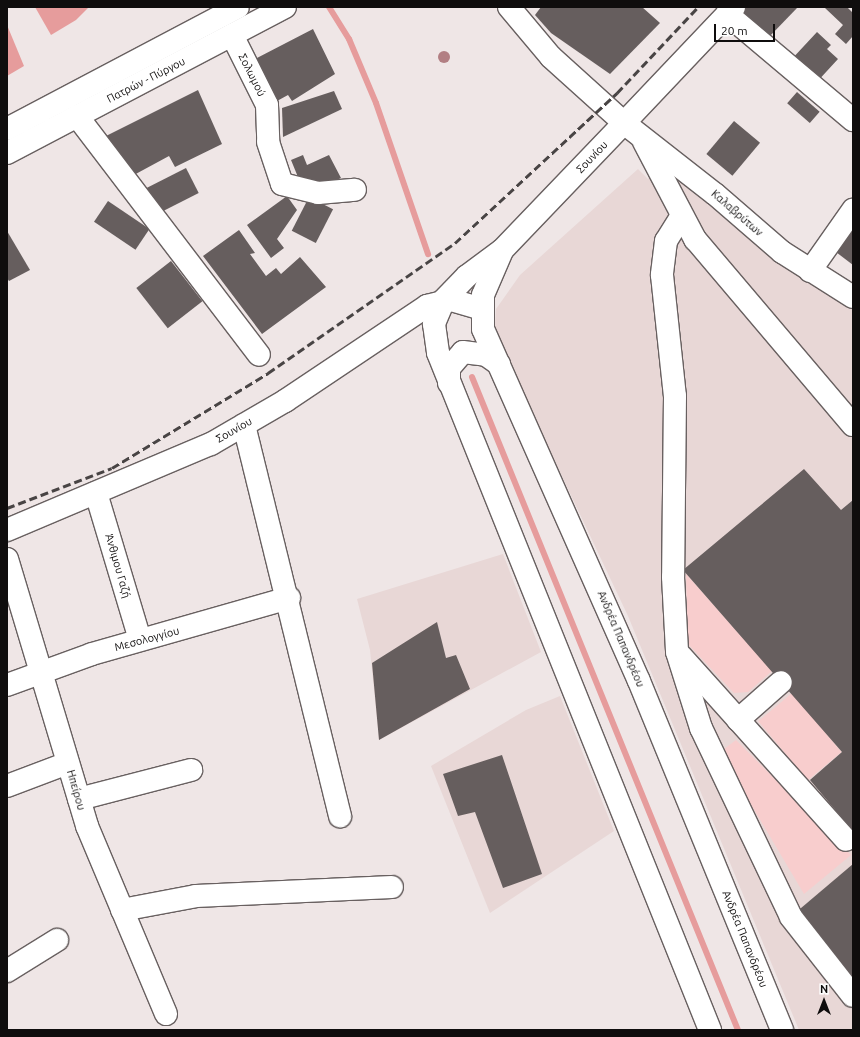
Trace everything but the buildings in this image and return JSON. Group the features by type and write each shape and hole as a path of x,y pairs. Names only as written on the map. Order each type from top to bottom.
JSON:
{"street":[{"name":"Πατρών - Πύργου","path":"7,129 238,7"},
{"name":"Πατρών - Πύργου","path":"7,153 285,7"},
{"name":"Καλαβρύτων","path":"509,7 551,57 632,129 810,271 853,297"},
{"name":"Σουνίου","path":"7,530 186,456 244,425 412,314 444,300 467,276 502,250 632,129 730,10"},
{"path":"730,10 853,120"},
{"name":"Σολωμού","path":"232,35 267,104 268,142 282,184 318,193 355,190"},
{"path":"77,116 259,355"},
{"path":"632,129 681,217 705,251 853,426"},
{"path":"810,271 853,210"},
{"path":"681,217 666,241 662,275 675,396 673,577 677,652 701,728 791,917 853,996"},
{"name":"Ανδρέα Παπανδρέου","path":"502,250 483,296 484,329 642,688 782,1030"},
{"path":"483,309 444,300 434,324 438,353 710,1030"},
{"path":"449,382 449,368 463,352 486,355 499,364"},
{"path":"244,425 289,598 340,816"},
{"name":"Άνθιμου Γαζή","path":"96,493 140,640"},
{"name":"Ηπείρου","path":"7,559 43,673 79,799 122,910 166,1014"},
{"name":"Μεσολογγίου","path":"7,685 140,640 289,598"},
{"path":"677,652 846,840"},
{"path":"738,720 781,682"},
{"path":"7,786 68,763"},
{"path":"79,799 191,770"},
{"path":"122,910 196,896 392,887"},
{"path":"7,971 57,940"}],"shaded area":[{"path":"35,7 89,7 76,20 51,35"},
{"path":"7,25 24,66 7,76"},
{"path":"663,158 853,303 853,1030 799,1030 628,616 499,343 495,325 496,309 520,275 638,169 648,179"},
{"path":"503,554 541,652 379,740 370,650 357,599"},
{"path":"686,574 772,671 748,692 734,693 688,644"},
{"path":"792,693 841,752 808,780 758,721"},
{"path":"560,696 614,831 490,913 431,766 526,710"},
{"path":"736,740 851,855 804,894 720,752"}],"waterway":[{"path":"329,7 349,39 376,103 428,254"},
{"path":"472,377 738,1030"}],"railway":[{"path":"7,508 112,468 268,373 455,243 617,93 698,7"}]}
